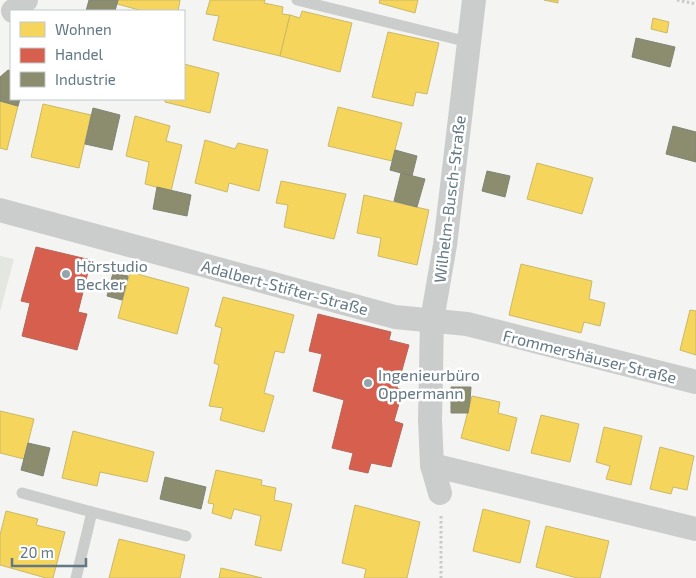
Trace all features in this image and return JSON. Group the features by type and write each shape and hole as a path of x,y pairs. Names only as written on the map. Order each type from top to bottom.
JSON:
{"street":[{"path":"14,10 26,0"},
{"name":"Wilhelm-Busch-Straße","path":"432,320 446,245 474,0"},
{"path":"0,23 10,14"},
{"name":"Adalbert-Stifter-Straße","path":"0,210 395,317 432,320"},
{"path":"432,320 430,420 432,464 440,493"},
{"name":"Frommershäuser Straße","path":"432,320 476,327 696,382"},
{"path":"432,464 696,529"}],"lane":[{"path":"297,0 468,42"},
{"path":"22,493 186,536"},
{"path":"76,578 92,512"}],"path":[{"path":"677,0 696,4"},
{"path":"440,493 442,578"}],"shaded area":[{"path":"0,256 14,259 0,312"}],"building: Wohnen":[{"path":"118,0 180,0 178,10 139,10 117,4"},
{"path":"210,0 265,0 264,3 283,7 282,14 290,15 280,56 213,40 219,16 206,14"},
{"path":"380,0 418,0 415,13 379,3"},
{"path":"544,0 558,0 558,3"},
{"path":"302,11 352,23 340,72 280,56 290,15 300,18"},
{"path":"653,18 669,22 667,33 651,29"},
{"path":"388,32 439,43 427,94 416,92 413,106 372,97"},
{"path":"185,64 219,73 210,113 165,102 165,100 185,100"},
{"path":"0,101 18,106 7,150 0,148"},
{"path":"43,104 91,115 79,168 31,157"},
{"path":"338,107 402,123 392,161 328,146"},
{"path":"135,116 170,126 166,141 182,145 171,191 145,184 149,162 126,156"},
{"path":"205,140 235,149 238,143 268,150 259,191 229,183 227,192 195,183"},
{"path":"537,163 593,178 582,214 527,199"},
{"path":"281,181 346,194 334,239 284,227 288,205 276,203"},
{"path":"364,195 429,210 417,265 378,256 381,238 357,233"},
{"path":"521,264 592,281 589,299 605,303 600,326 584,322 581,333 509,315"},
{"path":"130,272 189,288 177,334 118,318"},
{"path":"223,297 294,315 284,353 275,351 264,393 274,396 264,432 220,420 223,408 209,406 219,365 214,363 222,328 215,326"},
{"path":"690,310 696,311 696,355 680,350"},
{"path":"472,396 500,402 498,413 517,418 509,451 461,438"},
{"path":"0,411 34,419 24,459 0,453"},
{"path":"541,415 579,424 570,462 531,453"},
{"path":"604,427 642,436 631,485 606,479 610,466 596,462"},
{"path":"73,431 154,452 147,482 100,472 97,486 62,478"},
{"path":"660,447 694,456 687,490 673,487 671,494 650,489"},
{"path":"216,470 262,480 261,485 276,488 274,500 292,504 281,551 255,545 261,516 234,509 231,519 212,513 214,504 208,503"},
{"path":"355,505 420,522 407,578 364,578 366,569 342,563"},
{"path":"483,509 530,521 520,563 473,551"},
{"path":"6,511 38,519 36,525 65,532 53,578 46,578 0,565 0,535"},
{"path":"546,526 609,541 600,578 577,578 536,567"},
{"path":"119,539 185,555 180,578 109,578"},
{"path":"221,568 262,578 219,578"}],"building: Handel":[{"path":"36,247 91,260 78,312 87,314 77,350 22,336 30,303 21,301"},
{"path":"318,314 391,332 389,340 409,345 397,388 403,390 394,421 403,424 391,467 371,463 368,473 349,469 353,453 332,448 344,400 313,391 322,354 309,351"}],"building: Industrie":[{"path":"89,0 118,0 115,10 86,10"},
{"path":"636,38 675,47 670,67 632,57"},
{"path":"8,70 10,71 10,100 20,100 18,106 0,101 0,77"},
{"path":"93,108 120,115 112,150 85,144"},
{"path":"673,126 696,132 696,162 666,154"},
{"path":"395,150 417,156 412,176 390,170"},
{"path":"487,171 510,176 505,197 482,191"},
{"path":"401,173 425,179 417,207 394,201"},
{"path":"157,187 191,195 187,216 153,209"},
{"path":"113,273 128,276 122,300 107,296"},
{"path":"451,387 471,387 468,413 451,413"},
{"path":"28,443 50,448 43,476 21,470"},
{"path":"165,477 206,487 201,509 160,499"}],"place":[{"name":"Hörstudio Becker","path":"66,274"},
{"name":"Ingenieurbüro Oppermann","path":"368,383"}]}
